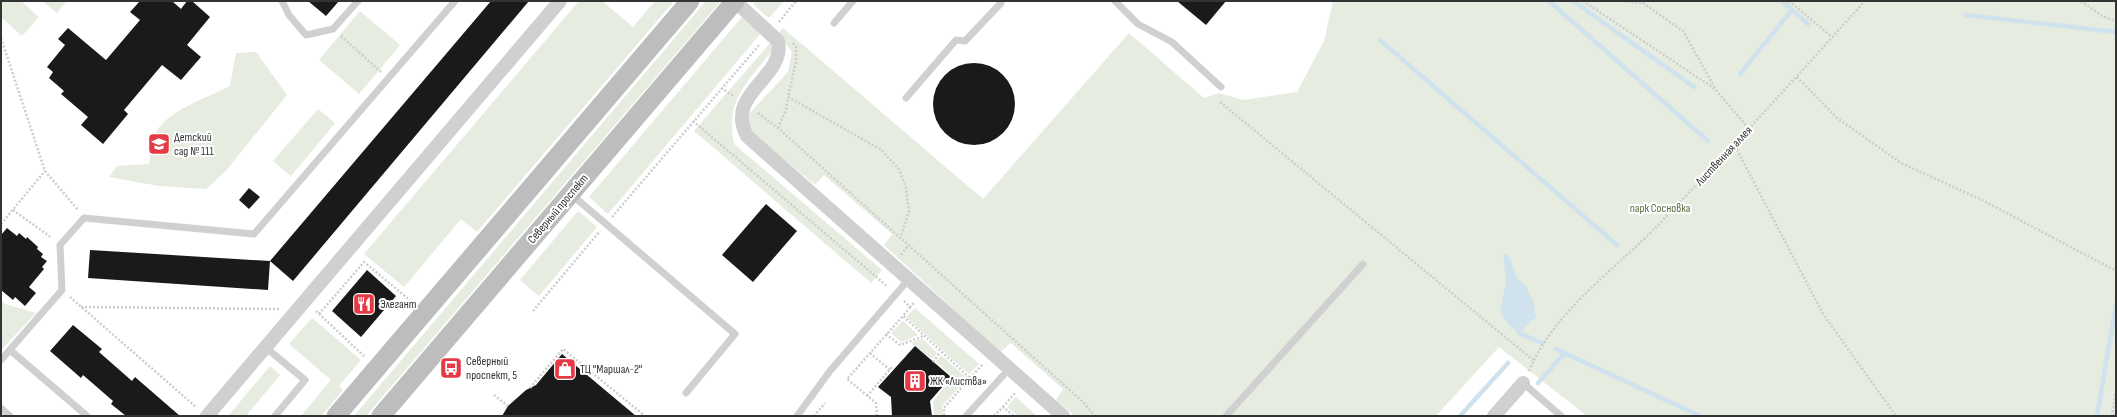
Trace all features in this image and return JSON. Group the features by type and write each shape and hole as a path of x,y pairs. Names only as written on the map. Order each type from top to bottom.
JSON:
{"main road":[{"path":"336,416 690,1"},
{"name":"Северный проспект","path":"381,416 735,1"}],"street":[{"path":"206,416 560,1"},
{"path":"735,1 778,41 780,50 777,60 744,103 741,114 743,129 747,136 908,280 1004,374 1063,416"},
{"path":"1494,416 1523,383"}],"lane":[{"path":"282,1 289,15 306,35 333,29 358,1"},
{"path":"1,360 62,290 60,245 84,218 254,234 455,1"},
{"path":"834,23 853,1"},
{"path":"906,98 956,40 966,41 1001,3 1000,1"},
{"path":"1115,1 1138,24 1172,42 1221,87"},
{"path":"571,194 735,334 686,393"},
{"path":"1226,416 1363,264"},
{"path":"797,416 830,371 908,280"},
{"path":"265,347 306,380 275,416"},
{"path":"10,350 87,416"},
{"path":"966,416 1004,374"},
{"path":"1523,383 1561,416"},
{"path":"1,408 10,416"}],"path":[{"path":"534,311 693,121 796,1"},
{"path":"1583,1 1715,89"},
{"path":"1623,1 1643,3 1683,31 1715,89 1749,129"},
{"path":"1790,1 1832,37"},
{"name":"Лиственная аллея","path":"1523,383 1533,360 1559,322 1600,279 1631,253 1735,146 1865,1"},
{"path":"2082,1 2102,16 2116,21"},
{"path":"333,29 388,78"},
{"path":"1,38 45,171 84,218"},
{"path":"778,128 786,110 796,62 796,47 789,38"},
{"path":"1797,77 1837,118 1902,163 1982,200 2116,271"},
{"path":"721,88 778,128 1082,401 1095,416"},
{"path":"788,97 880,149 899,169 906,188 909,211 900,239"},
{"path":"1220,102 1533,360"},
{"path":"693,121 910,307"},
{"path":"1735,146 1823,314 1896,416"},
{"path":"1,224 45,171"},
{"path":"13,210 60,245"},
{"path":"319,314 364,262 412,302 408,308"},
{"path":"62,290 206,416"},
{"path":"877,416 876,403 847,379 910,307 915,303 920,308"},
{"path":"81,307 284,309"},
{"path":"316,311 367,359 371,353"},
{"path":"902,316 922,336 970,378"},
{"path":"886,334 900,345 922,336"},
{"path":"530,388 562,349 644,416"},
{"path":"933,362 940,352"},
{"path":"870,353 890,370"},
{"path":"978,359 983,364 1004,374 1015,393 1020,398"},
{"path":"944,416 944,408 983,364"},
{"path":"867,396 893,366"},
{"path":"2112,416 2116,392"},
{"path":"994,416 1015,393"},
{"path":"494,395 508,406"},
{"path":"814,416 825,403"},
{"path":"1003,407 1013,416"}],"green space":[{"path":"1,1 21,1 39,17 22,36 1,17"},
{"path":"42,1 67,1 57,13"},
{"path":"579,1 602,1 633,27 655,1 674,1 477,232 461,219 404,287 364,254"},
{"path":"706,1 721,1 366,416 354,416"},
{"path":"756,1 784,1 769,18 753,4"},
{"name":"парк Сосновка","path":"1333,1 2116,1 2116,416 1587,416 1499,347 1436,416 1075,416 1056,400 1063,389 1011,343 1000,352 884,245 892,234 824,175 815,185 755,136 748,123 749,114 788,72 792,52 778,34 783,28 983,199 1129,33 1204,98 1219,93 1243,100 1297,92 1324,41"},
{"path":"360,11 400,45 359,94 319,60"},
{"path":"742,17 761,33 608,214 589,197"},
{"path":"771,42 772,51 740,93 735,104 732,129 734,144 882,270 871,283 694,131"},
{"path":"256,52 287,95 225,172 206,189 159,186 109,177 117,166 149,164 154,139 162,124 179,111 230,86 236,53"},
{"path":"318,109 335,123 291,176 273,161"},
{"path":"578,211 597,227 539,296 520,280"},
{"path":"1,300 5,304 36,313 1,350"},
{"path":"915,308 979,364 969,374 906,317"},
{"path":"312,318 361,360 339,386 343,390 321,416 301,416 331,380 289,344"},
{"path":"903,321 918,335 901,342 891,333"},
{"path":"922,338 937,353 932,359 911,343"},
{"path":"941,355 967,378 942,406 943,414 934,416 933,401 953,377 936,362"},
{"path":"270,366 280,375 246,416 228,416"},
{"path":"1016,397 1037,416 1018,416 1007,407"}],"water":[{"path":"1503,253 1509,256 1517,278 1526,286 1533,301 1536,317 1519,333 1510,326 1500,312 1506,282"}],"building":[{"path":"140,1 172,1 181,9 187,1 192,1 210,17 187,45 201,57 181,80 162,65 124,110 128,114 103,144 81,125 88,117 61,94 64,91 49,78 53,72 47,67 65,45 58,39 68,28 106,60 140,20 130,12"},
{"path":"308,1 339,1 326,16"},
{"path":"491,1 529,1 293,281 270,261"},
{"path":"1177,1 1226,1 1206,25"},
{"path":"966,63 982,63 997,70 1008,81 1015,96 1015,112 1012,120 1003,133 990,142 982,145 966,145 951,138 940,127 933,112 933,96 940,81 951,70"},
{"path":"249,188 260,197 249,209 239,200"},
{"path":"766,204 797,231 753,282 722,255"},
{"path":"7,228 17,236 19,233 26,239 27,237 43,254 41,257 47,261 42,267 44,269 29,287 36,293 25,306 15,297 13,300 1,290 1,235"},
{"path":"90,250 270,261 268,290 88,278"},
{"name":"Элегант","path":"367,270 396,296 361,337 332,311"},
{"path":"73,325 102,349 99,352 132,381 135,377 180,416 126,416 111,404 113,401 83,375 81,378 50,351"},
{"name":"ЖК «Листва»","path":"915,346 951,377 930,401 932,416 892,416 891,397 878,387"},
{"name":"ТЦ \"Маршал-2\"","path":"562,354 636,416 502,416 508,406 526,390 536,385"}],"waterway":[{"path":"1549,1 1708,141"},
{"path":"1573,1 1694,87"},
{"path":"1782,1 1808,24"},
{"path":"1740,74 1792,10"},
{"path":"1966,15 2116,32"},
{"path":"1380,40 1617,245"},
{"path":"2097,416 2116,305"},
{"path":"1519,333 1542,343"},
{"path":"1556,349 1700,416"},
{"path":"1538,383 1565,353"},
{"path":"1460,416 1508,363"}],"place":[{"name":"Детский сад № 111","path":"159,144"},
{"name":"Элегант","path":"364,304"},
{"name":"Северный проспект, 5","path":"451,368"},
{"name":"ТЦ \"Маршал-2\"","path":"565,369"},
{"name":"ЖК «Листва»","path":"915,381"}]}
